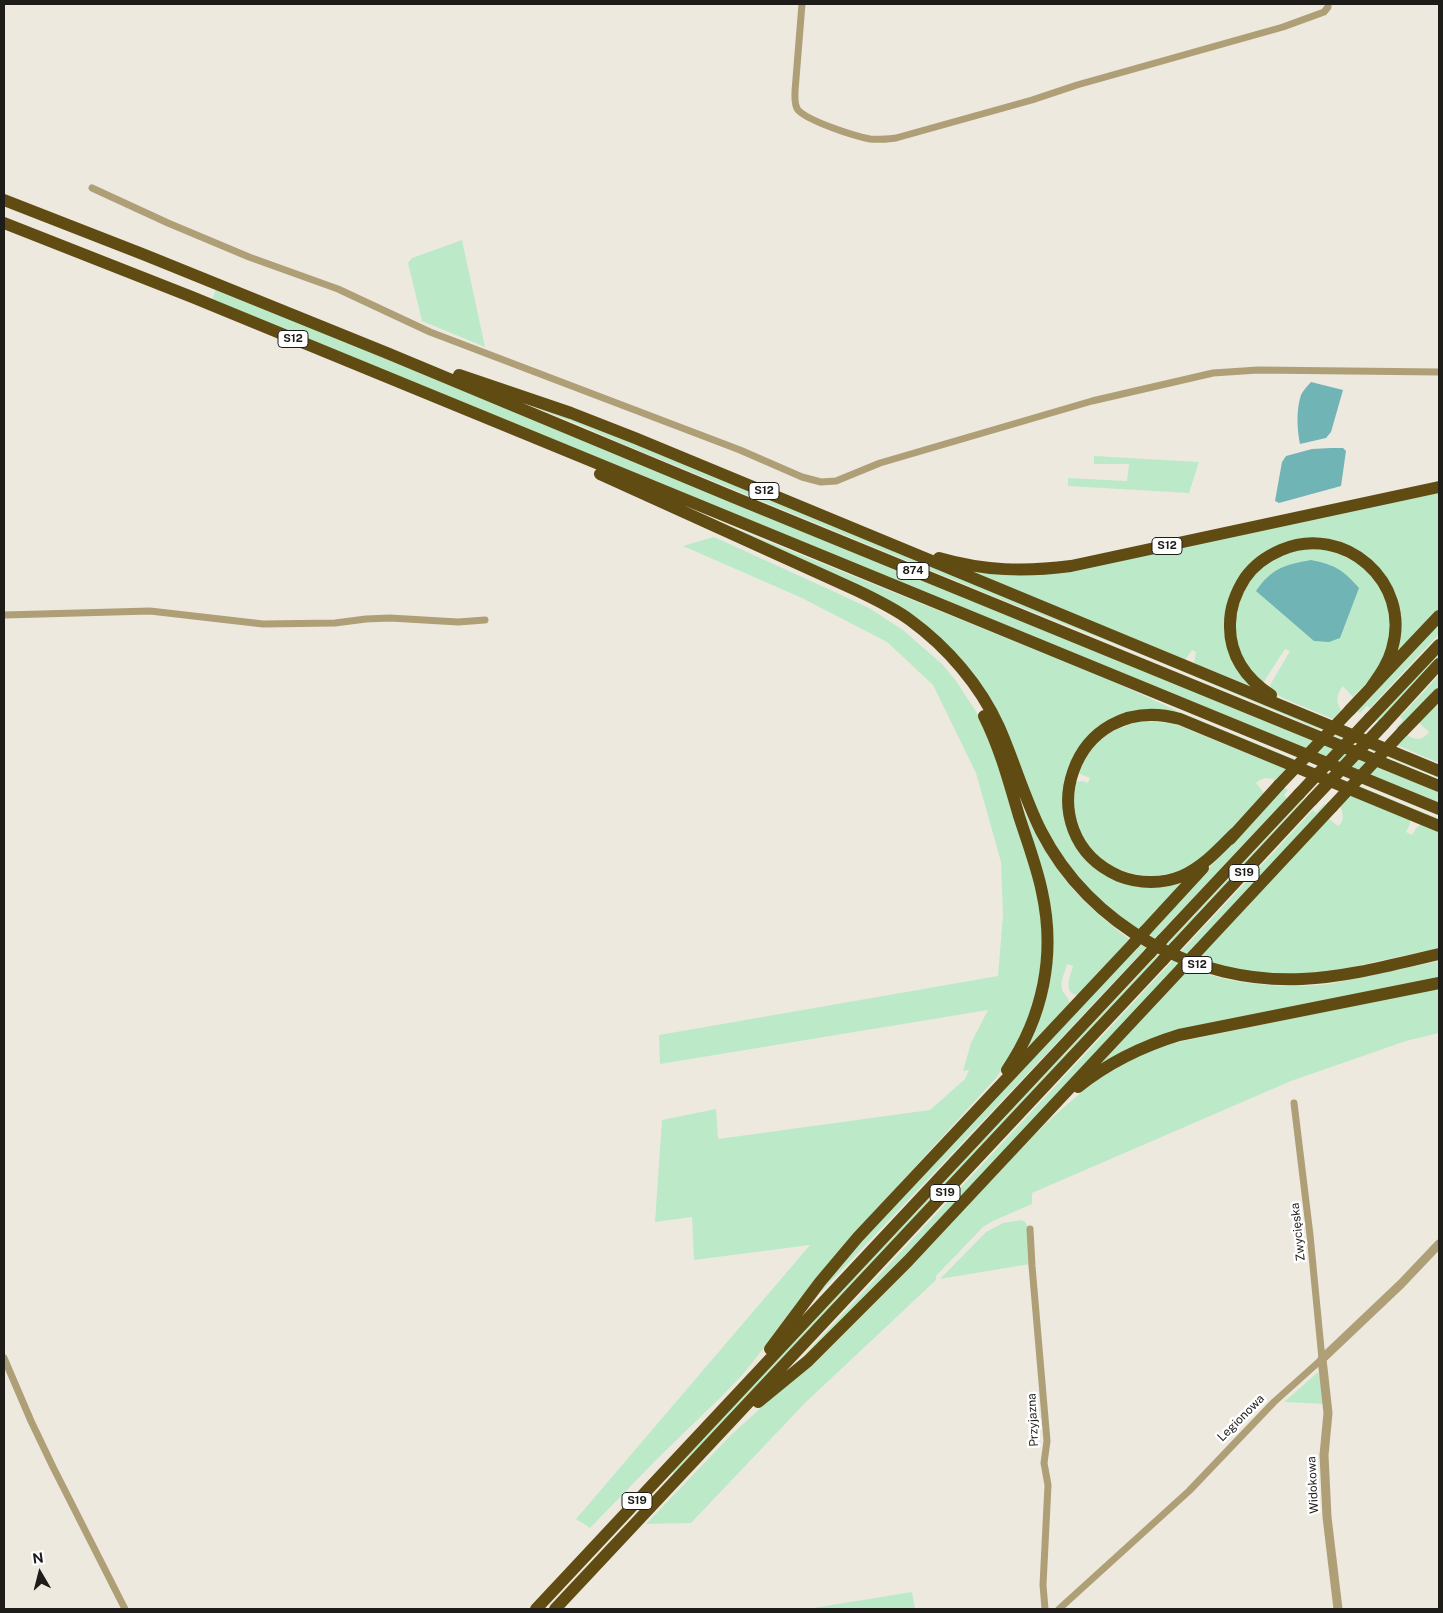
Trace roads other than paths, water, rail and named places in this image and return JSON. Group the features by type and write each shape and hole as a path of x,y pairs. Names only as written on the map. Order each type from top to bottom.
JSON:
{"highway":[{"name":"S12","path":"4,200 387,353 454,373 571,413 893,545 946,560 984,568 1019,571 1053,569 1439,487"},
{"name":"S12","path":"4,222 530,436"},
{"name":"874","path":"387,353 1439,786"},
{"name":"874","path":"530,436 1439,809"},
{"path":"530,436 557,454 873,598 910,620 936,641 960,675 990,729 1007,776 1039,880 1046,911 1047,926 1048,951 1045,978 1036,1015 1015,1058 978,1110"},
{"path":"1301,714 1263,690 1246,675 1235,654 1230,637 1232,608 1243,581 1249,572 1265,558 1288,547 1320,543 1348,551 1363,560 1382,579 1395,611 1396,630 1389,658 1370,689"},
{"path":"893,545 1439,771"},
{"path":"738,1394 841,1256 1439,616"},
{"name":"S12","path":"936,641 964,671 990,709 1007,746 1032,811 1057,858 1074,880 1098,905 1131,932 1176,956 1206,968 1234,975 1274,980 1326,977 1439,954"},
{"name":"S19","path":"536,1609 1439,645"},
{"name":"S19","path":"555,1609 1439,664"},
{"path":"726,1426 788,1377 830,1340 908,1261 1439,694"},
{"path":"1235,833 1196,868 1182,876 1156,882 1123,877 1092,858 1075,833 1070,816 1069,795 1074,767 1084,749 1109,726 1139,716 1168,716 1439,826"},
{"path":"1041,1121 1080,1085 1102,1070 1136,1051 1167,1038 1213,1027 1439,983"}],"street":[{"path":"802,4 795,91 798,110 843,132 869,139 883,140 1032,100 1077,85 1283,27 1324,12 1328,4"},
{"path":"92,188 249,257 338,289 430,332 740,450 802,477 821,482 836,481 880,463 1092,401 1213,372 1258,370 1439,372"},
{"path":"4,615 150,611 262,624 335,622 366,618 458,622 485,620"},
{"name":"Zwycięska","path":"1294,1103 1310,1235 1322,1360"},
{"name":"Przyjazna","path":"1030,1229 1047,1441 1044,1464 1048,1485 1043,1585 1044,1609"},
{"name":"Legionowa","path":"1059,1609 1188,1491 1267,1409 1322,1360 1401,1284 1439,1244"},
{"path":"4,1358 50,1461 125,1609"},
{"name":"Widokowa","path":"1322,1360 1328,1413 1324,1455 1327,1508 1338,1609"}],"water":[{"path":"1311,382 1343,390 1331,432 1326,438 1300,444 1298,407 1301,395"},
{"path":"1343,448 1346,451 1341,486 1279,503 1275,501 1282,462 1286,456 1312,449"},
{"path":"1311,560 1338,569 1348,576 1359,588 1340,638 1329,642 1314,641 1256,591 1273,572 1286,566"}]}
